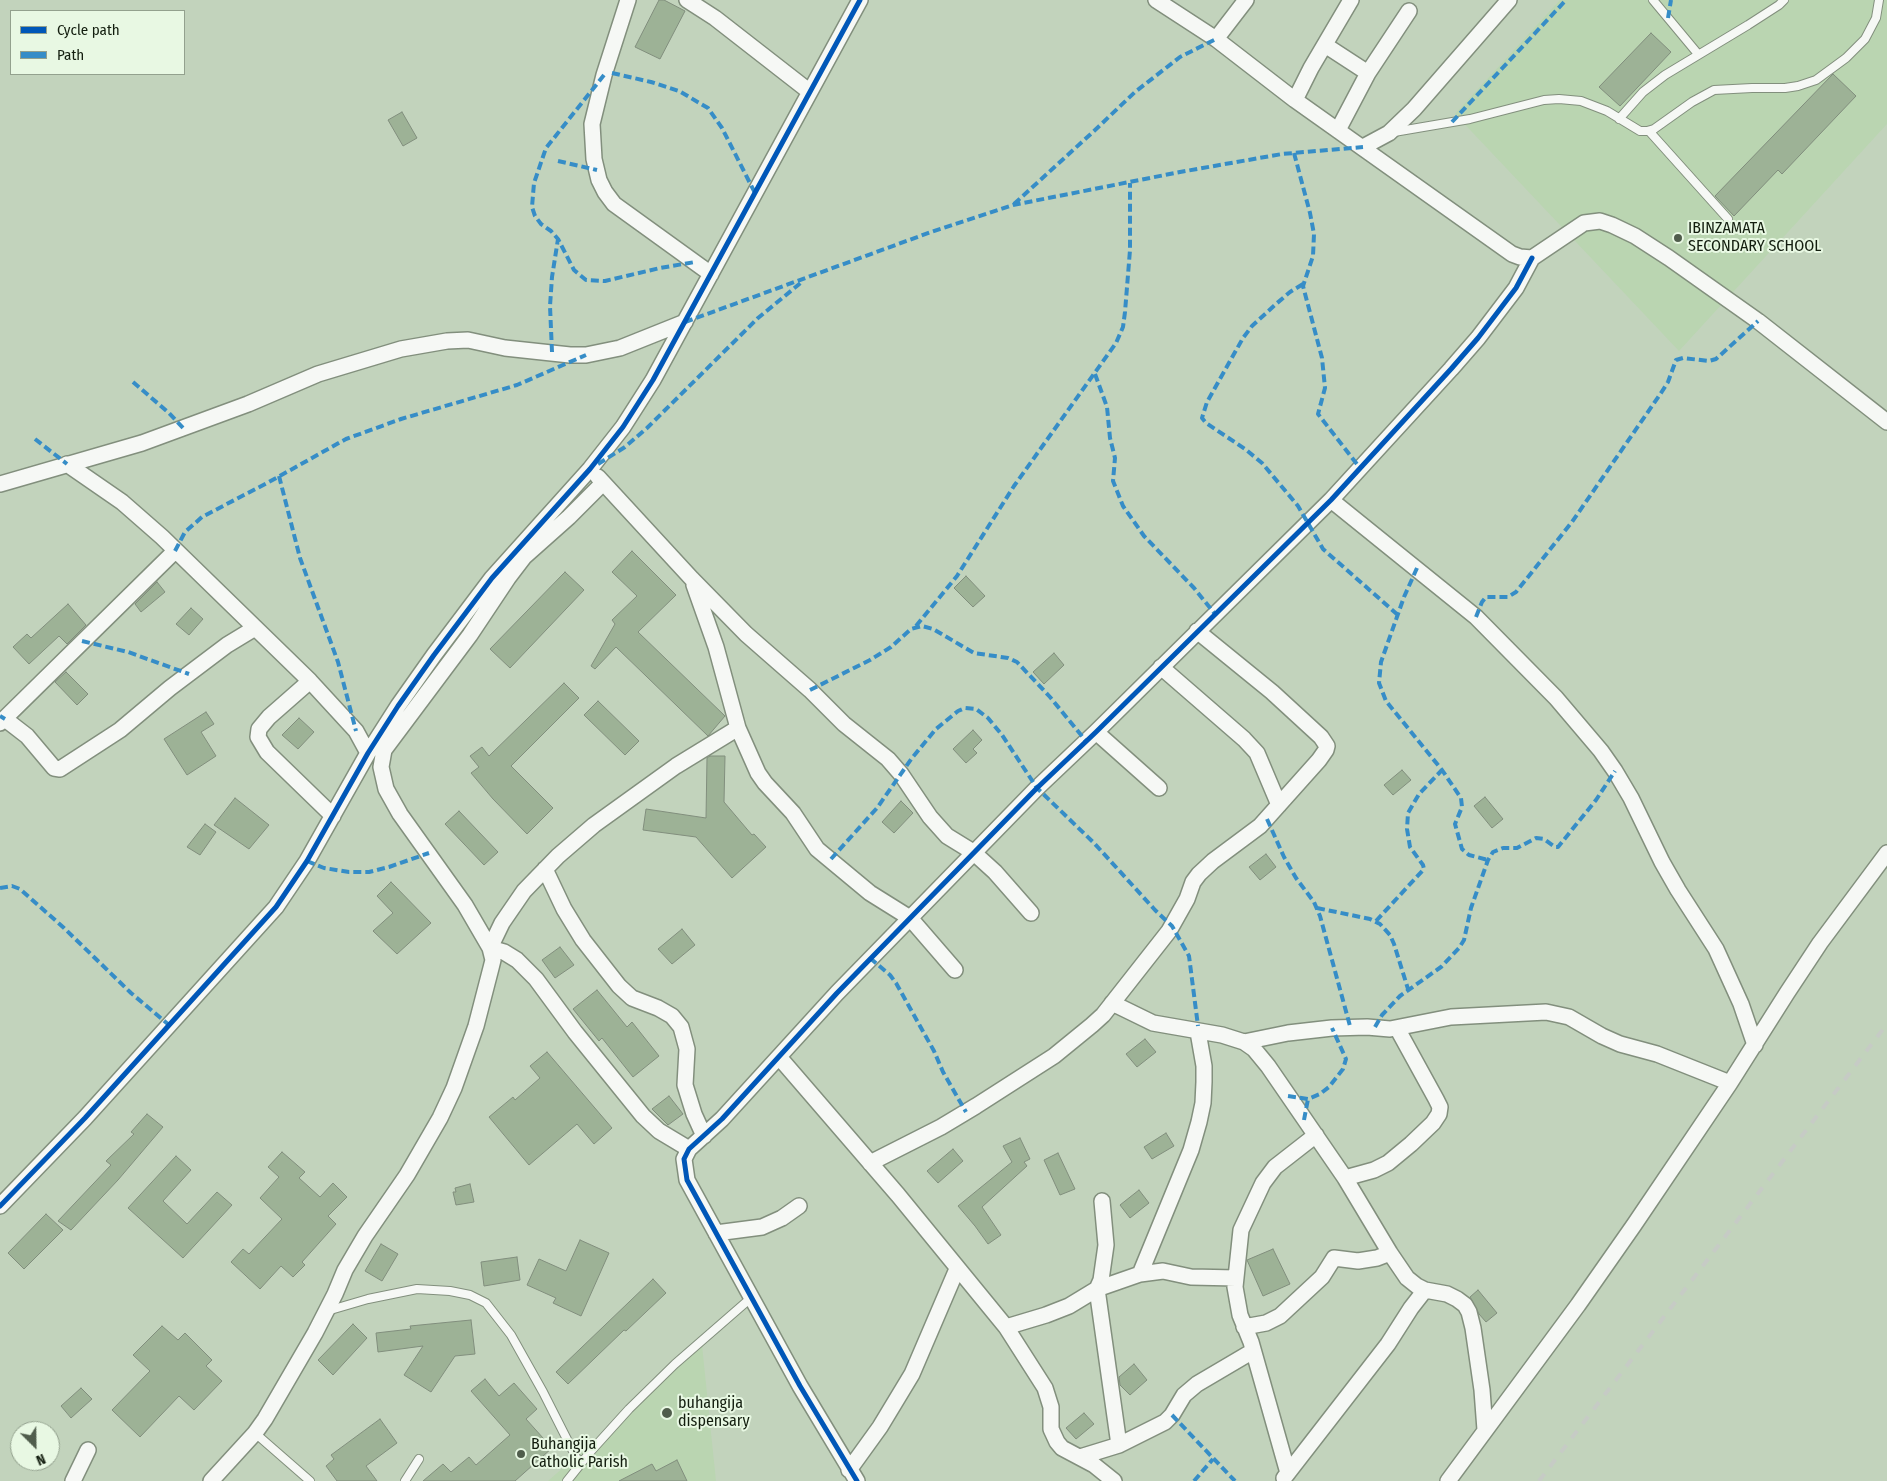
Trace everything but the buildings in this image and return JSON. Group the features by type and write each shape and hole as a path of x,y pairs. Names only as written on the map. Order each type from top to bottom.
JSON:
{"street":[{"path":"628,0 604,75 592,124 594,159 600,180 605,192 614,204 711,274"},
{"path":"687,0 714,18 810,92"},
{"path":"0,1206 85,1118 276,907 307,861 368,753 434,655 492,578 590,469 623,427 653,380 860,0"},
{"path":"1156,0 1216,39 1295,100 1512,254 1532,258"},
{"path":"1216,39 1246,0"},
{"path":"1295,100 1351,0"},
{"path":"1363,147 1389,133 1414,109 1509,0"},
{"path":"1338,130 1368,74 1409,11"},
{"path":"1325,45 1368,74"},
{"path":"957,1269 912,1374 853,1475 800,1386 687,1180 684,1159 689,1150 722,1119 837,993 973,852 1331,500 1451,370 1478,338 1516,288 1532,258 1584,223 1600,221 1612,225 1635,236 1758,321 1887,422"},
{"path":"0,484 116,451 248,404 318,374 401,349 447,341 468,340 505,348 586,355 620,348 685,322"},
{"path":"67,464 122,502 175,551 310,681 356,731 368,753"},
{"path":"590,469 746,634 810,690 844,724 888,759 941,830 955,842 973,852 995,872 1031,912"},
{"path":"210,1481 255,1433 315,1333 345,1270 365,1236 407,1175 440,1118 454,1088 476,1026 489,979 493,960 490,948 465,905 400,814 384,781 381,767 384,750 470,635 524,557 569,517 603,483"},
{"path":"1331,500 1476,617 1556,698 1601,751 1631,798 1662,862 1678,890 1716,949 1741,1004 1755,1045"},
{"path":"175,551 2,721 27,736 54,768 60,769 120,730 188,674 227,645 255,628"},
{"path":"692,578 716,647 738,728 758,773 775,796 793,814 815,847 870,893 910,918 955,970"},
{"path":"870,1163 941,1127 1030,1072 1080,1035 1103,1015 1169,931 1199,874 1213,861 1256,830 1320,760 1326,750 1321,737 1272,692 1197,631"},
{"path":"1161,667 1244,739 1257,753 1279,805"},
{"path":"310,681 258,728 258,737 267,752 333,816"},
{"path":"490,948 512,908 524,891 545,868 594,825 676,766 738,728"},
{"path":"1096,732 1159,788"},
{"path":"1448,1481 1584,1297 1730,1083 1786,993 1820,943 1887,852"},
{"path":"545,868 564,909 583,940 619,986 632,998 658,1008 672,1016 681,1027 687,1049 685,1085 694,1114 704,1136"},
{"path":"490,948 504,952 517,960 536,979 575,1032 642,1116 659,1131 689,1150"},
{"path":"1112,1003 1153,1023 1222,1035 1244,1042 1254,1049 1268,1066 1346,1178 1390,1253 1411,1282 1425,1290 1456,1298 1469,1312 1481,1380 1485,1430"},
{"path":"1244,1042 1288,1033 1332,1028 1367,1026 1383,1029 1397,1028 1451,1017 1529,1011 1546,1012 1569,1017 1620,1044 1657,1054 1730,1083"},
{"path":"1346,1178 1374,1170 1388,1163 1433,1123 1439,1114 1440,1107 1397,1028"},
{"path":"1140,1274 1191,1150 1203,1104 1204,1066 1198,1032"},
{"path":"779,1057 898,1195 1006,1327 1045,1388 1049,1398 1051,1429 1062,1448 1094,1465 1114,1481"},
{"path":"1285,1477 1253,1352 1236,1298 1236,1278 1241,1230 1263,1183 1275,1167 1316,1135"},
{"path":"1102,1201 1106,1245 1101,1280 1097,1289 1110,1394 1119,1445"},
{"path":"716,1233 762,1227 782,1218 799,1206"},
{"path":"1244,1327 1266,1323 1280,1316 1322,1278 1334,1258 1358,1261 1377,1258 1390,1253"},
{"path":"1006,1327 1069,1306 1097,1289 1140,1274 1163,1271 1191,1276 1236,1278"},
{"path":"1411,1282 1411,1308"},
{"path":"1285,1477 1388,1344 1425,1290"},
{"path":"1080,1457 1119,1445 1165,1422 1172,1415 1184,1395 1197,1384 1253,1352"},
{"path":"73,1481 88,1450"}],"lane":[{"path":"1653,0 1698,54"},
{"path":"1619,119 1643,92 1665,75 1748,25 1784,0"},
{"path":"1389,133 1470,119 1544,100 1581,101 1607,111 1640,131 1649,131 1714,90 1785,88 1816,80 1846,58 1865,39 1876,18 1879,0"},
{"path":"1649,131 1728,219"},
{"path":"325,1312 368,1299 417,1289 450,1291 470,1295 486,1303 511,1335 543,1392 580,1465"},
{"path":"567,1481 629,1409 675,1364 752,1297"},
{"path":"255,1433 310,1481"},
{"path":"405,1481 419,1459"}],"shaded area":[{"name":"IBINZAMATA SECONDARY SCHOOL","path":"1560,0 1887,0 1887,124 1679,351 1455,114"},
{"name":"buhangija dispensary","path":"702,1345 716,1481 548,1481"}],"railway":[{"path":"1539,1481 1887,1024"}],"marked path":[{"path":"1452,122 1566,0"},
{"path":"1668,18 1671,0"},
{"path":"1014,204 1135,92 1180,57 1216,39"},
{"path":"612,73 679,91 708,108 722,128 755,193"},
{"path":"604,75 546,148 534,183 532,207 535,216 558,239 574,270 586,280 605,281 695,262"},
{"path":"685,322 931,232 1013,205 1282,154 1363,147"},
{"path":"1294,153 1314,234 1313,256 1303,286 1322,358 1325,388 1318,414 1360,468"},
{"path":"558,161 597,170"},
{"path":"916,626 957,576 1014,486 1116,343 1123,327 1125,312 1130,250 1130,183"},
{"path":"552,352 550,306 558,239"},
{"path":"598,464 625,447 647,428 758,318 803,281"},
{"path":"1303,284 1290,292 1252,326 1243,338 1207,402 1202,418 1206,423 1245,449 1262,463 1298,506 1323,549 1398,615"},
{"path":"1476,617 1486,597 1508,597 1516,592 1572,522 1661,393 1668,382 1676,360 1683,358 1709,361 1716,359 1758,321"},
{"path":"175,551 185,532 202,517 346,439 401,419 517,385 586,355"},
{"path":"1095,374 1107,407 1110,438 1115,458 1113,481 1123,506 1144,536 1194,588 1215,614"},
{"path":"133,382 169,413 183,428"},
{"path":"35,439 67,464"},
{"path":"279,476 300,558 338,662 356,731"},
{"path":"1417,568 1404,597 1381,662 1379,683 1386,701 1442,770 1461,798 1462,807 1455,824 1462,849 1469,855 1488,860"},
{"path":"810,690 870,660 891,647 911,629 922,626 933,629 974,653 1008,658 1017,662 1050,697 1086,741"},
{"path":"82,641 128,652 189,674"},
{"path":"831,859 877,808 912,758 936,729 958,711 965,708 976,709 988,718 1002,735 1037,788 1094,843 1172,926 1189,956 1198,1026"},
{"path":"0,716 5,719"},
{"path":"1376,921 1424,869 1410,847 1407,829 1408,813 1419,794 1442,770"},
{"path":"1375,1027 1382,1015 1400,996 1441,967 1459,948 1464,940 1471,908 1488,860 1493,852 1503,848 1517,848 1536,838 1544,839 1558,847 1596,800 1615,771"},
{"path":"1267,819 1284,857 1296,878 1314,902 1320,916 1350,1026"},
{"path":"307,861 324,868 349,872 369,872 429,853"},
{"path":"0,888 12,886 20,889 64,928 131,993 169,1025"},
{"path":"1317,908 1370,919 1380,924 1390,935 1394,944 1408,989"},
{"path":"870,958 890,975 896,983 966,1112"},
{"path":"1288,1096 1308,1099 1320,1094 1329,1087 1343,1069 1346,1059 1332,1028"},
{"path":"1304,1120 1308,1099"},
{"path":"1172,1415 1235,1481"},
{"path":"1194,1481 1213,1459"}],"cycle path":[{"path":"0,1206 85,1118 276,907 307,861 368,753 434,655 492,578 590,469 623,427 653,380 860,0"},
{"path":"857,1481 800,1386 687,1180 684,1159 689,1149 722,1119 837,993 1037,788 1331,500 1478,338 1516,288 1532,258"}],"place":[{"name":"IBINZAMATA SECONDARY SCHOOL","path":"1678,238"},
{"name":"buhangija dispensary","path":"667,1413"},
{"name":"Buhangija Catholic Parish","path":"521,1454"}]}
